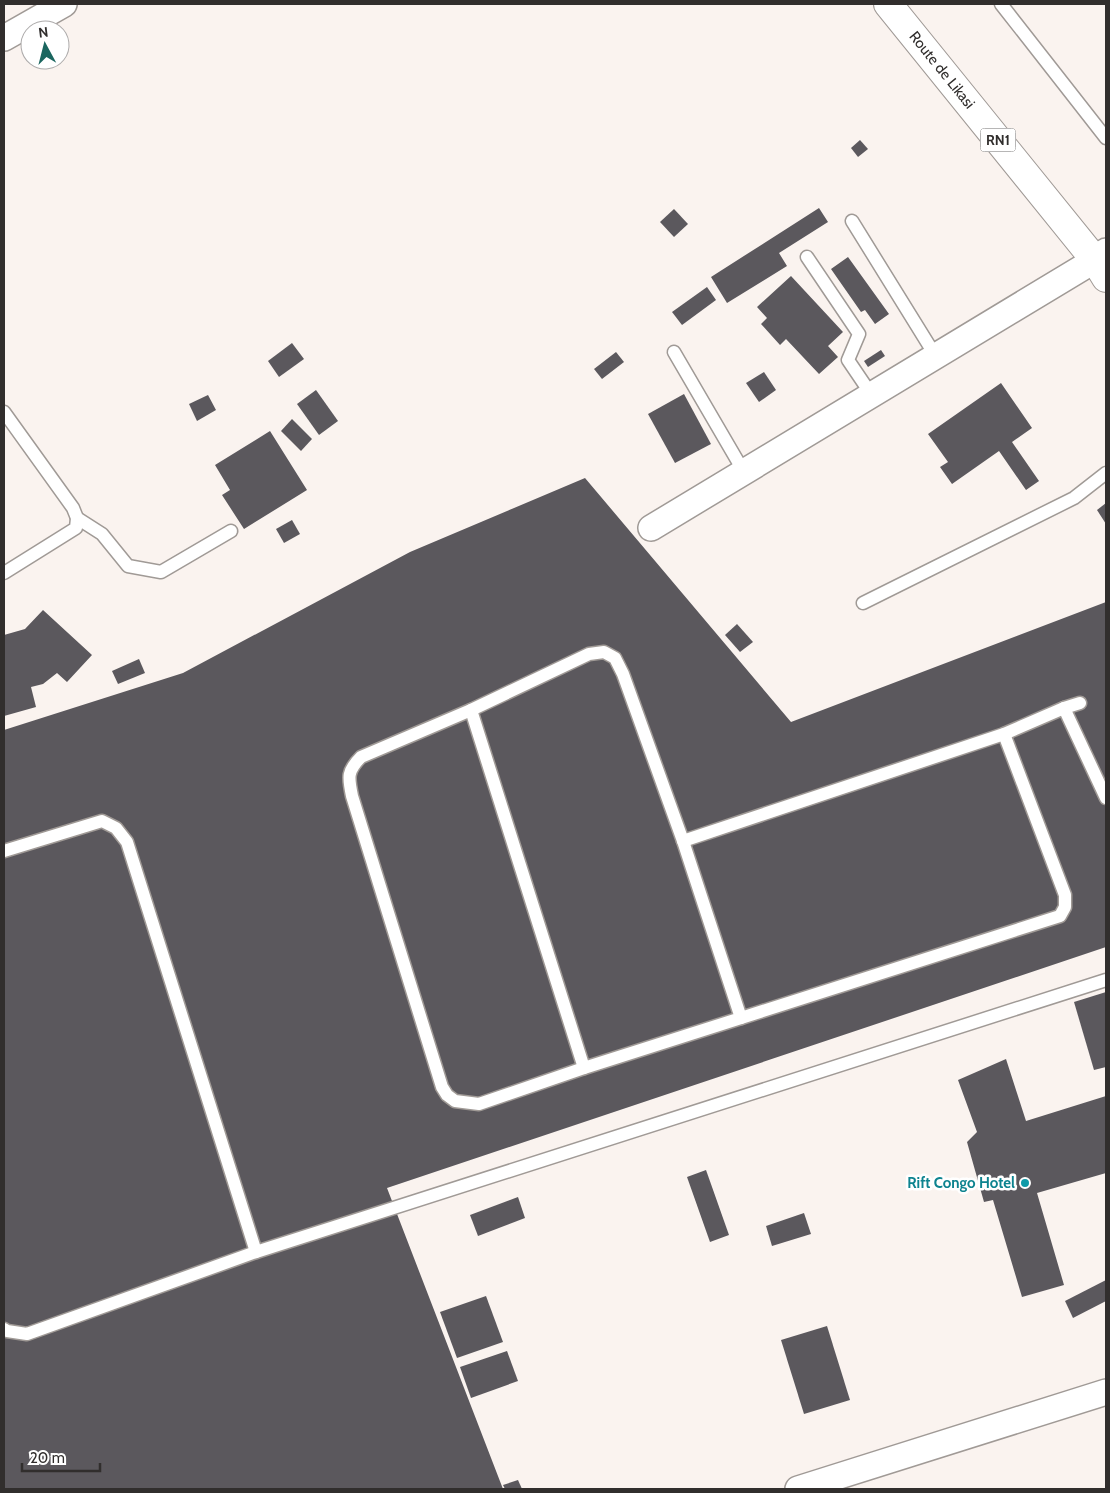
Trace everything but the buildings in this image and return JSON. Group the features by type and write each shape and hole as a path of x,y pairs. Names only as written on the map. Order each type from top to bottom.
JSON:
{"highway":[{"name":"Route de Likasi","path":"888,4 1102,263"}],"street":[{"path":"4,38 64,4"},
{"path":"652,528 935,355 1102,263"},
{"path":"798,1489 1106,1392"}],"lane":[{"path":"1001,4 1106,138"},
{"path":"852,221 935,355"},
{"path":"807,257 859,334 848,360 871,394"},
{"path":"674,352 744,472"},
{"path":"4,412 73,508 77,518 76,528 4,573"},
{"path":"863,603 1074,498 1106,473"},
{"path":"77,518 102,534 128,566 161,572 231,530"},
{"path":"741,1018 683,841 623,674 615,658 604,652 589,654 471,710 361,757 351,767 349,782 442,1087 446,1095 455,1101 479,1104 584,1068 741,1018 1060,916 1065,907 1065,895 1004,734"},
{"path":"683,841 1004,734 1080,703"},
{"path":"1064,708 1106,798"},
{"path":"471,710 584,1068"},
{"path":"4,851 102,821 116,828 126,842 256,1252"},
{"path":"4,1329 7,1332 28,1334 256,1252 1106,980"}],"place":[{"name":"Rift Congo Hotel","path":"1025,1183"}]}
